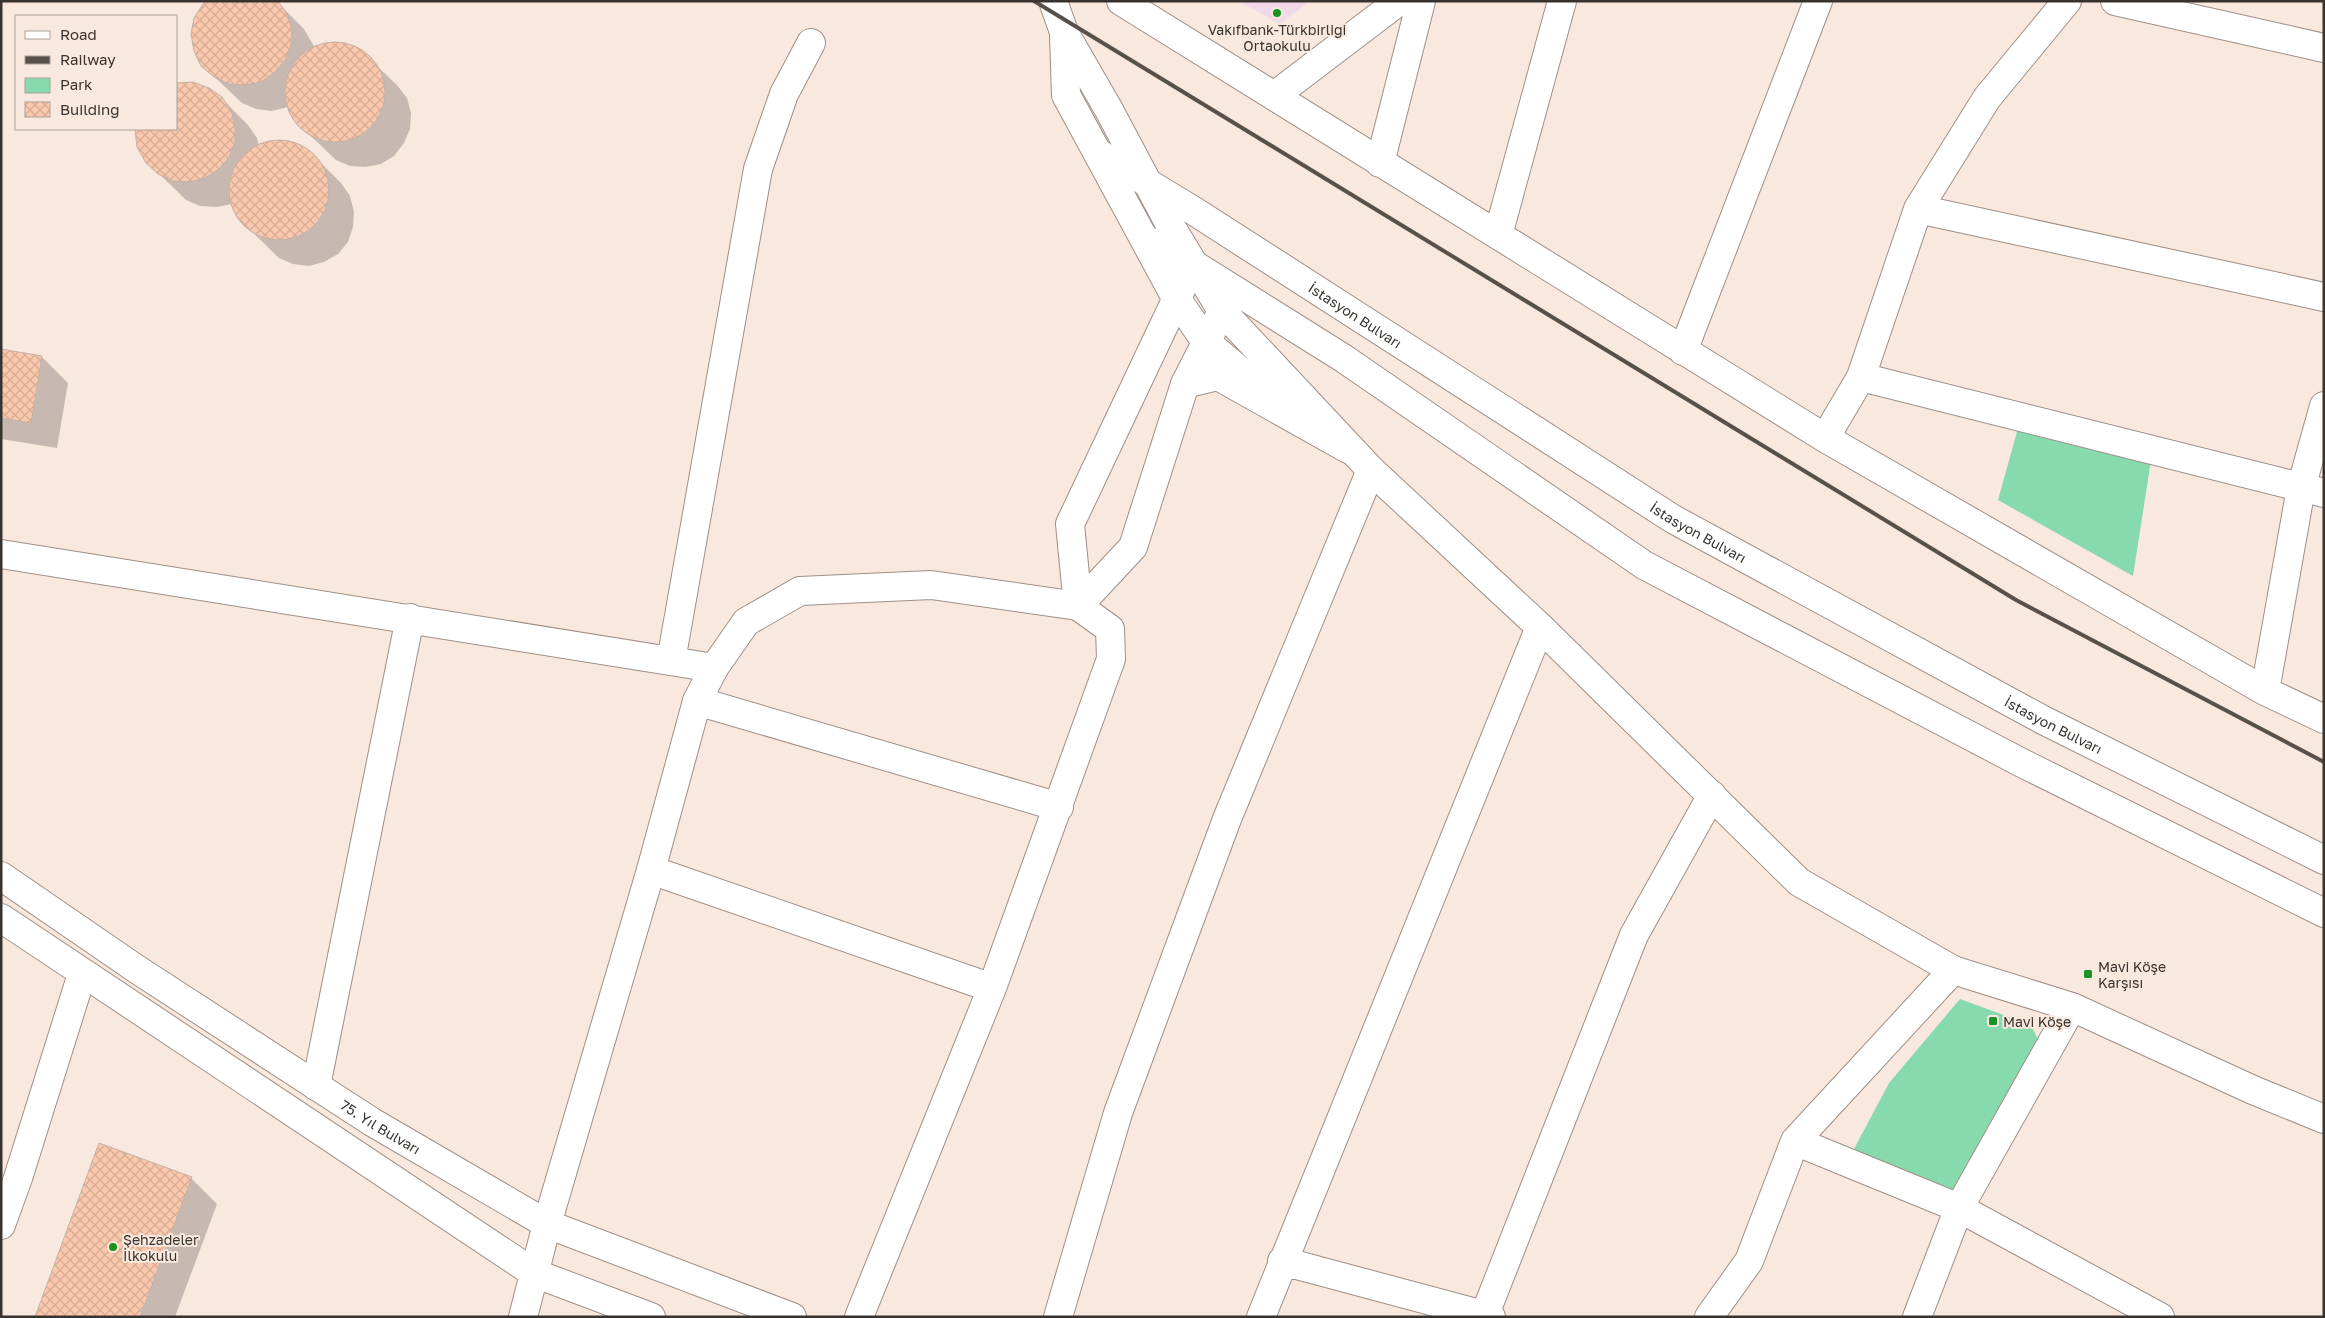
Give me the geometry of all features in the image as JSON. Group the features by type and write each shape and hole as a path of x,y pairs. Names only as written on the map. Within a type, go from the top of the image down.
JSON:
{"street":[{"path":"1053,1 1064,32 1193,264 1222,311 1364,462 1540,627 1799,882 1953,970 2072,1007 2253,1090 2324,1119"},
{"path":"1121,1 1825,438 2264,691 2324,720"},
{"path":"1274,96 1399,1"},
{"path":"1380,163 1421,1"},
{"path":"1498,235 1562,1"},
{"path":"1683,351 1818,1"},
{"path":"1825,438 1862,377 1918,209 1987,98 2067,1"},
{"path":"2115,1 2324,48"},
{"path":"1064,32 1066,95 1100,154 1176,298 1206,342 1238,369 1364,462"},
{"path":"671,661 758,168 784,94 811,43"},
{"name":"İstasyon Bulvarı","path":"1100,154 1147,182 1673,519 2043,720 2324,860"},
{"path":"1918,209 2324,298"},
{"path":"1145,239 1193,264 1342,358 1644,565 2022,764 2324,913"},
{"path":"1078,606 1070,524 1193,264"},
{"path":"1078,606 1133,547 1185,384 1222,311"},
{"path":"1185,384 1218,376 1364,462"},
{"path":"1862,377 2312,490"},
{"path":"2264,691 2312,490 2324,406"},
{"path":"1058,1317 1125,1095 1227,819 1364,462"},
{"path":"1,554 714,668"},
{"path":"524,1317 547,1224 697,701 714,668 746,622 800,591 930,584 1078,606 1110,629 1111,659 992,988 859,1317"},
{"path":"316,1086 410,618"},
{"path":"1261,1317 1282,1261 1540,627"},
{"path":"697,701 1059,807"},
{"path":"1282,1261 1488,1316 1634,935 1712,795"},
{"path":"650,870 992,988"},
{"name":"75. Yıl Bulvarı","path":"1,876 146,975 372,1122 547,1224 792,1317"},
{"path":"1,918 82,974 534,1273 651,1317"},
{"path":"1709,1317 1749,1261 1795,1141 1953,970"},
{"path":"1,1225 10,1176 82,974"},
{"path":"1917,1317 1959,1208 2072,1007"},
{"path":"1795,1141 1959,1208 2160,1317"}],"shaded area":[{"name":"Vakıfbank-Türkbirliği Ortaokulu","path":"1238,1 1310,1 1280,24"}],"green space":[{"path":"2020,421 2152,454 2133,576 1998,500"},
{"path":"1960,999 2031,1025 2043,1050 1957,1203 1854,1149 1889,1083"}],"building":[{"path":"205,1 278,1 287,14 292,30 291,45 285,60 274,73 261,82 245,85 229,84 214,77 201,66 194,51 191,34 194,18"},
{"path":"335,42 345,43 363,50 377,64 384,82 384,102 377,120 363,134 345,141 335,142 325,141 307,134 293,120 286,102 285,92 286,82 293,64 307,50 325,43"},
{"path":"193,82 209,88 222,97 231,110 235,126 235,142 229,157 219,169 205,178 189,182 173,181 158,174 146,163 137,147 135,130 178,130 178,83"},
{"path":"279,140 298,144 314,155 325,171 329,190 325,209 314,225 298,236 279,240 260,236 244,225 233,209 229,190 233,171 244,155 260,144"},
{"path":"1,349 42,356 31,423 1,418"},
{"name":"Şehzadeler İlkokulu","path":"99,1143 192,1177 140,1317 35,1317"}],"railway":[{"path":"1034,1 2016,600 2324,762"}],"place":[{"name":"Vakıfbank-Türkbirliği Ortaokulu","path":"1277,13"},
{"name":"Mavi Köşe Karşısı","path":"2088,974"},
{"name":"Mavi Köşe","path":"1993,1021"},
{"name":"Şehzadeler İlkokulu","path":"113,1247"}]}
